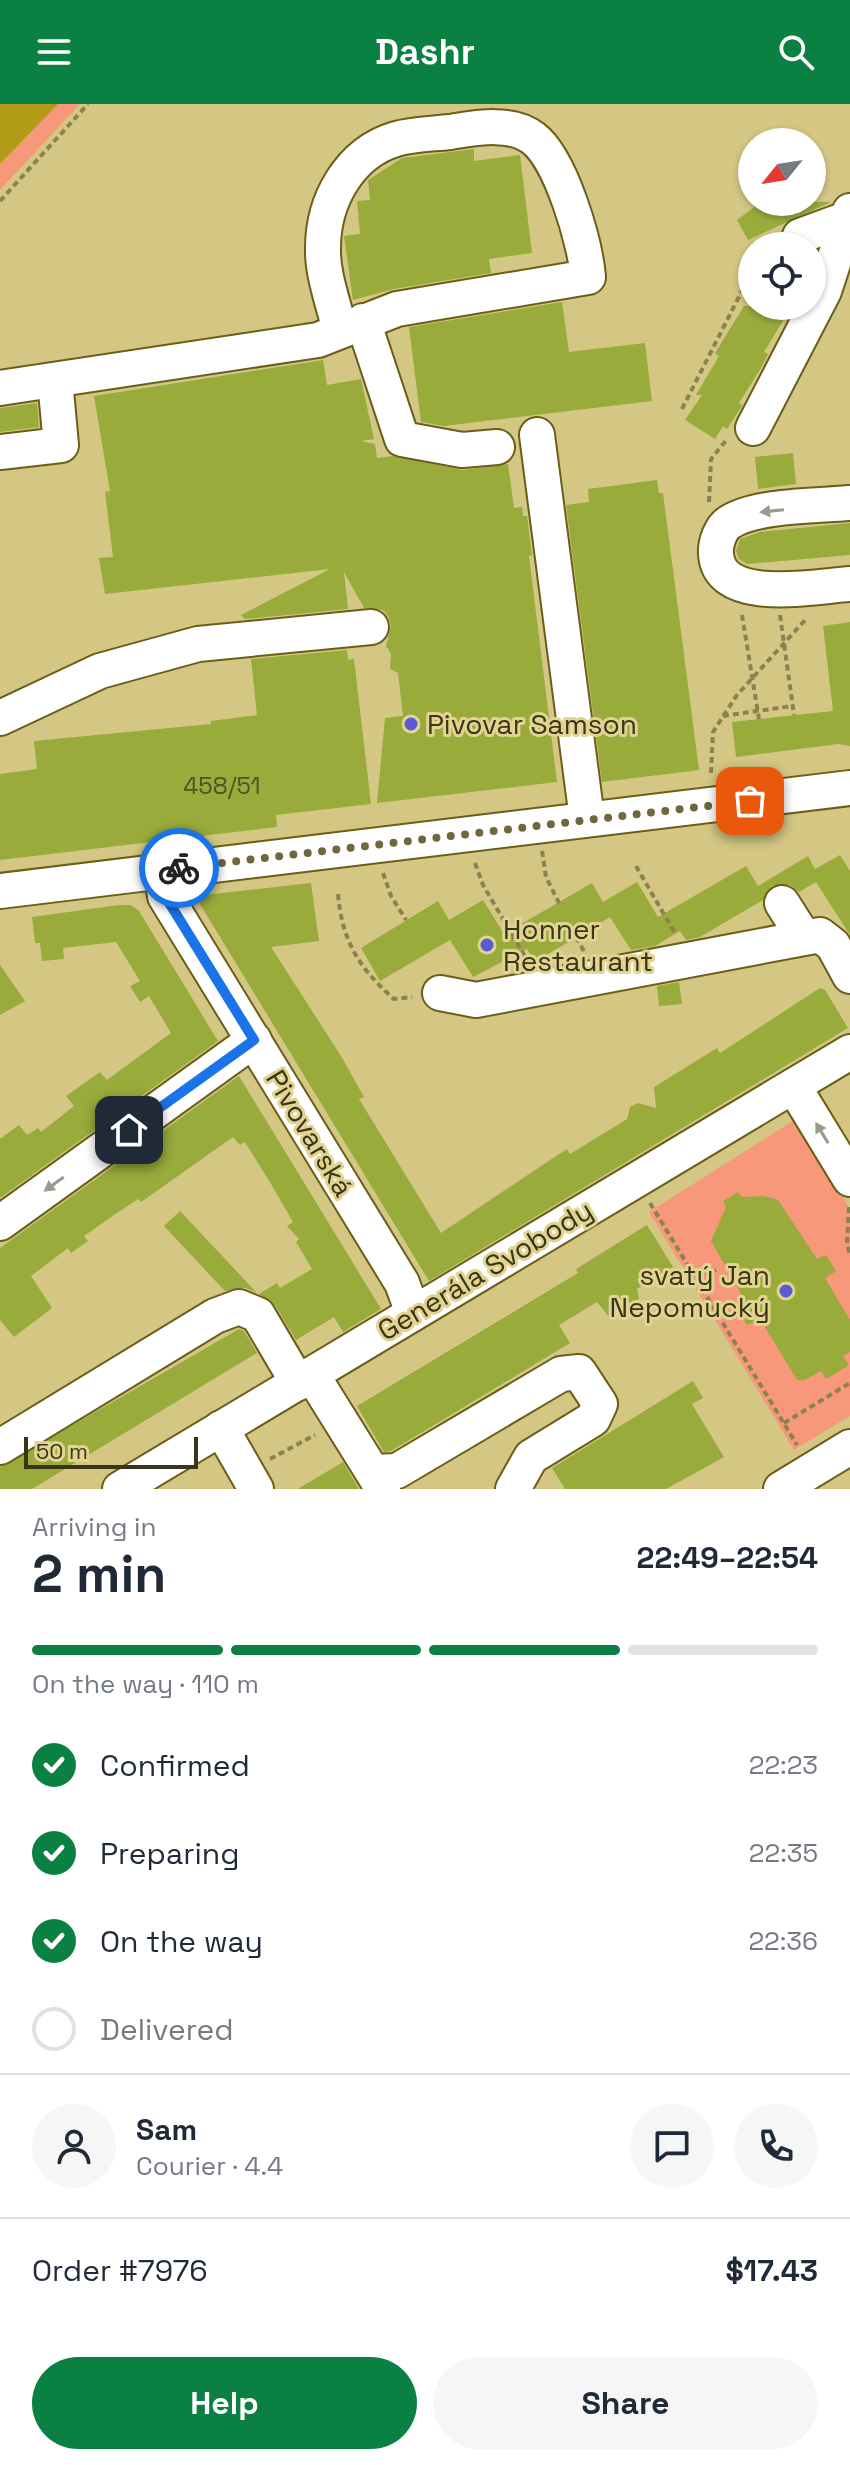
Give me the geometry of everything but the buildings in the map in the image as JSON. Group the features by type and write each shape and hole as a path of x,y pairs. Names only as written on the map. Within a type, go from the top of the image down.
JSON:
{"street":[{"path":"0,388 318,340 351,326 397,309 588,277 585,249 569,201 536,140 516,130 481,128 399,138 378,146 339,181 322,249 351,326 402,439 462,450 497,447"},
{"path":"811,232 850,217"},
{"path":"753,428 824,291 850,217"},
{"path":"0,452 61,445 55,380"},
{"path":"537,435 587,819"},
{"path":"844,584 776,589 737,585 723,574 716,556 717,539 727,523 748,514 850,503"},
{"path":"0,718 100,671 198,644 371,627"},
{"path":"0,891 850,788"},
{"name":"Pivovarská","path":"161,870 165,896 402,1283 413,1313"},
{"path":"782,903 803,936"},
{"path":"440,993 476,1000 820,935 833,945 850,976"},
{"path":"0,1223 254,1040"},
{"name":"Generála Svobody","path":"120,1489 850,1052"},
{"path":"794,1087 850,1179"},
{"path":"0,1447 215,1316 239,1307 258,1315 378,1481 561,1374 579,1372 600,1404 593,1419 531,1457 513,1489"},
{"path":"221,1428 251,1480"},
{"path":"781,1489 850,1447"}],"path":[{"path":"0,201 88,104"},
{"path":"682,409 738,299"},
{"path":"717,539 708,509 711,459 723,439 753,428"},
{"path":"711,773 713,732 723,716 784,642 844,584"},
{"path":"737,585 759,719"},
{"path":"776,589 794,715"},
{"path":"723,716 792,706"},
{"path":"538,825 546,877 559,903"},
{"path":"472,832 475,867 483,885 543,987"},
{"path":"378,843 384,879 406,920"},
{"path":"636,866 691,961"},
{"path":"338,894 341,928 371,979 394,999 440,993"},
{"path":"650,1203 801,1451"},
{"path":"849,1205 847,1243 850,1256"},
{"path":"697,1280 716,1270"},
{"path":"784,1423 849,1385 850,1377"},
{"path":"251,1480 325,1430"}],"shaded area":[{"path":"0,104 58,104 0,164"},
{"path":"58,104 80,104 0,190 0,164"},
{"path":"796,1119 850,1209 850,1416 794,1450 649,1212"}],"way so far":[{"path":"179,868 750,801"}],"place":[{"name":"Pivovar Samson","path":"411,724"},
{"name":"Honner Restaurant","path":"487,945"},
{"name":"svatý Jan Nepomucký","path":"786,1291"}],"route":[{"path":"129,1130 254,1040 165,896 161,870 179,868"}]}
